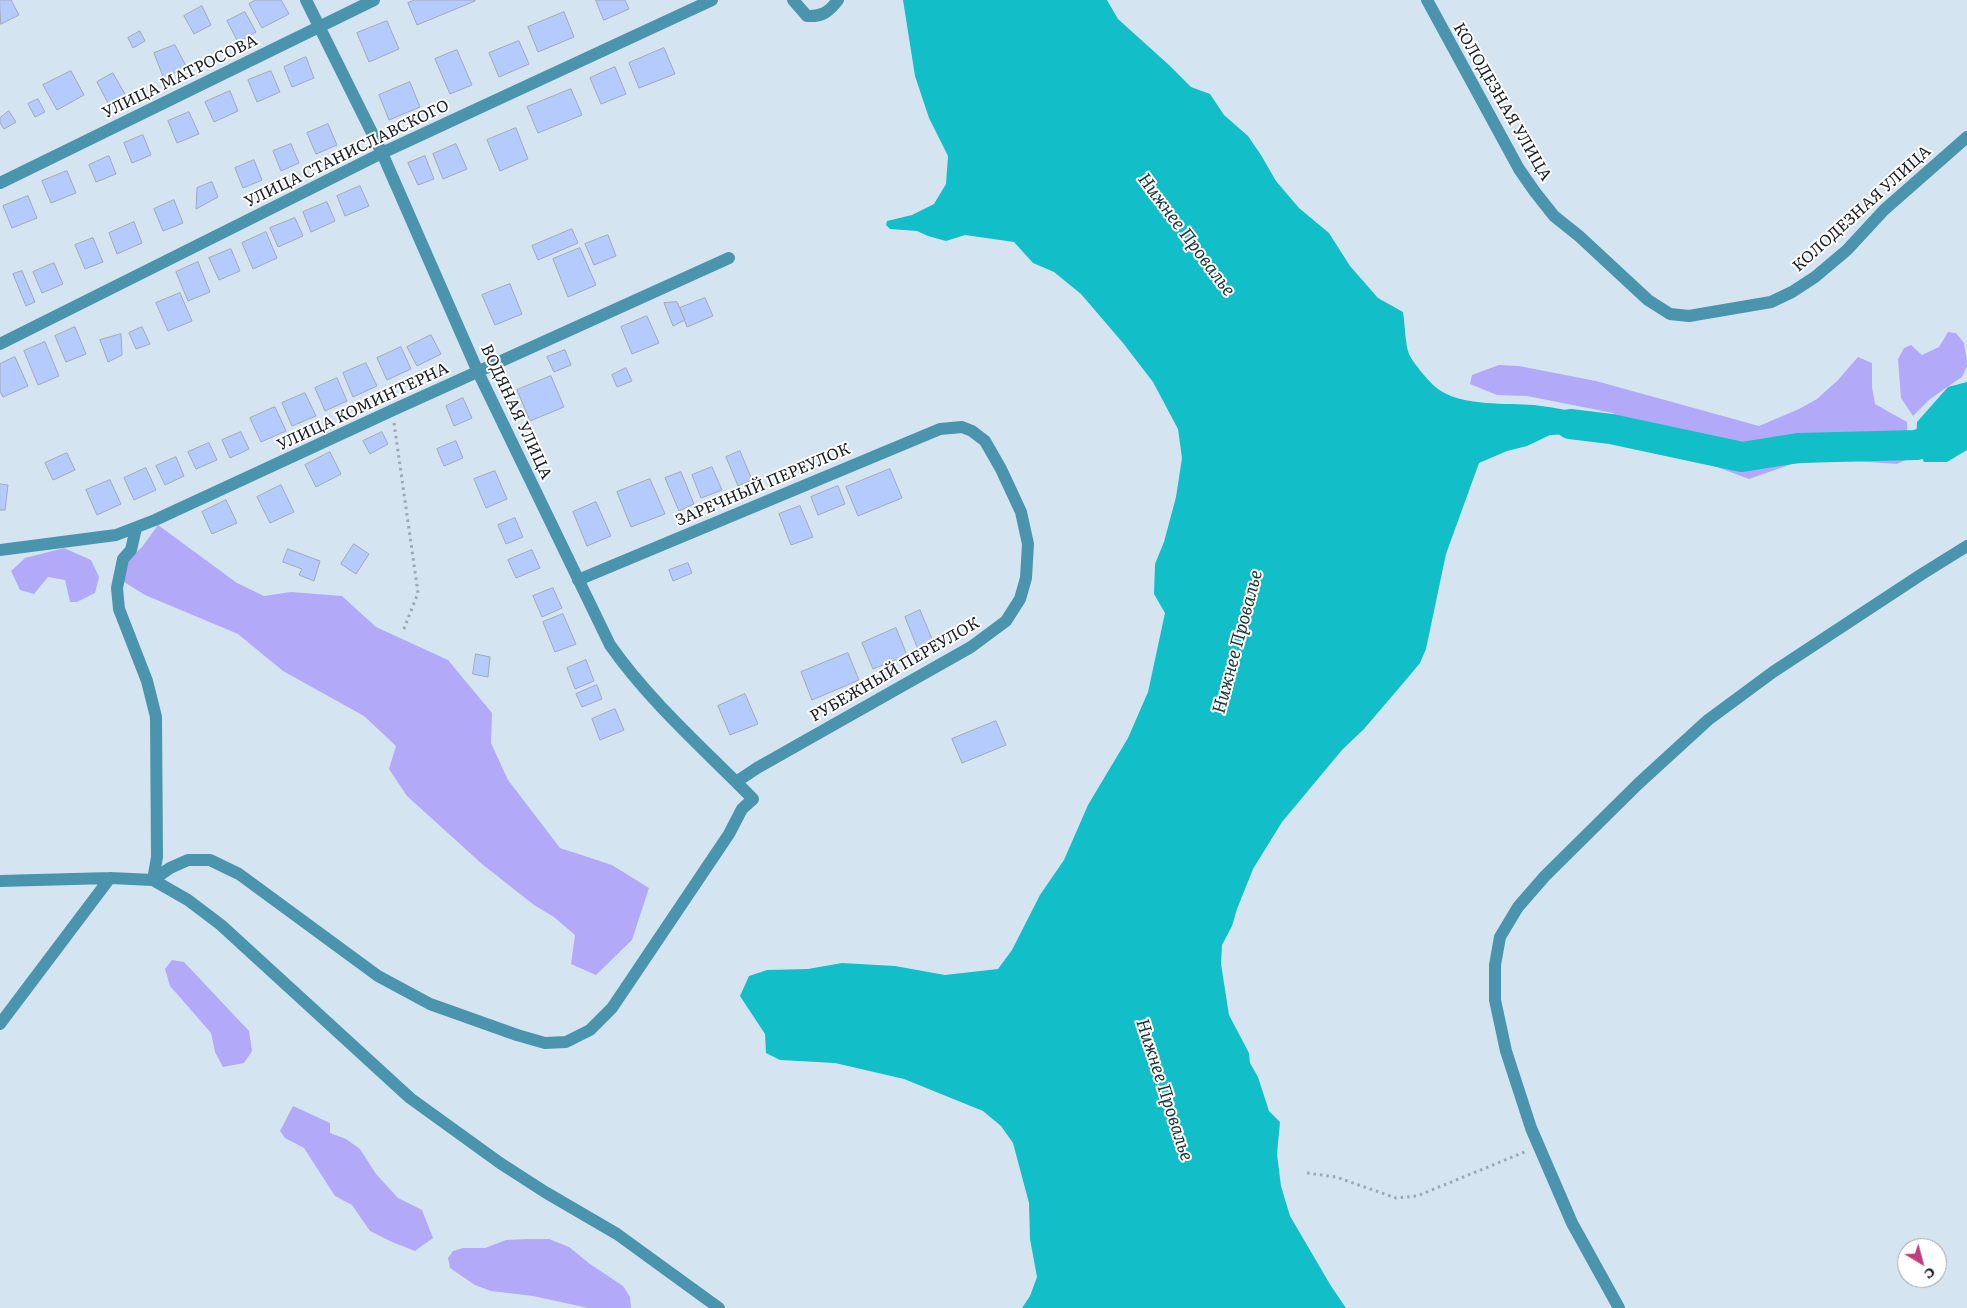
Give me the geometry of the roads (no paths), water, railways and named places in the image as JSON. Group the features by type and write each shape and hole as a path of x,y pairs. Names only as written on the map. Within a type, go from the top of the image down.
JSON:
{"street":[{"name":"ВОДЯНАЯ УЛИЦА","path":"153,880 170,868 188,860 210,860 239,874 378,976 430,1004 545,1043 566,1042 590,1030 612,1008 729,834 742,809 753,798 628,670 610,645 478,372 382,153 306,0"},
{"name":"УЛИЦА МАТРОСОВА","path":"0,183 374,0"},
{"name":"УЛИЦА СТАНИСЛАВСКОГО","path":"0,344 382,153 712,0"},
{"path":"793,0 807,16 818,17 829,12 838,0"},
{"name":"КОЛОДЕЗНАЯ УЛИЦА","path":"1427,0 1519,169 1535,192 1554,216 1648,300 1670,314 1689,316 1714,313 1771,302 1792,292 1815,277 1834,261 1884,210 1967,138"},
{"name":"УЛИЦА КОМИНТЕРНА","path":"0,550 116,535 136,528 729,258"},
{"name":"ЗАРЕЧНЫЙ ПЕРЕУЛОК","path":"578,580 940,429 962,427"},
{"name":"РУБЕЖНЫЙ ПЕРЕУЛОК","path":"736,782 757,768 971,647 1006,621 1020,600 1026,578 1028,544 1021,512 1001,469 985,441 972,431 962,427"},
{"path":"136,528 131,550 123,559 117,588 120,610 147,681 156,717 157,857 153,880"},
{"path":"1619,1308 1572,1223 1531,1128 1506,1051 1495,1000 1495,965 1500,937 1518,906 1545,876 1631,790 1708,720 1773,672 1967,546"},
{"path":"0,1024 110,878"},
{"path":"0,880 110,878 153,880 188,900 221,924 410,1098 440,1121 546,1192 617,1234 719,1308"}],"water":[{"name":"Нижнее Провалье","path":"903,0 1107,0 1118,19 1191,87 1210,94 1224,115 1248,136 1276,181 1299,208 1329,233 1350,266 1378,298 1403,312 1409,354 1423,374 1437,388 1450,396 1461,399 1499,404 1534,405 1605,418 1611,429 1602,437 1574,434 1550,435 1527,446 1507,451 1479,463 1446,554 1426,649 1420,663 1364,729 1342,750 1282,822 1253,869 1232,926 1222,945 1221,964 1229,1015 1249,1053 1250,1063 1258,1077 1269,1111 1280,1122 1277,1154 1281,1186 1290,1216 1346,1308 1022,1308 1030,1296 1037,1277 1030,1239 1029,1203 1013,1143 1001,1126 983,1111 904,1079 835,1063 780,1060 766,1053 765,1034 740,996 749,976 767,970 808,969 842,963 895,966 945,975 998,969 1012,950 1040,895 1064,860 1088,805 1128,738 1148,692 1165,613 1154,594 1155,564 1164,542 1176,497 1182,458 1178,429 1153,382 1081,294 1054,272 1033,263 1014,242 965,235 946,241 917,231 890,229 886,225 887,221 912,215 934,204 946,184 948,156 929,118 915,76"},
{"path":"1967,382 1967,450 1947,462 1924,462 1916,445 1917,422 1948,387"}],"waterway":[{"path":"1570,424 1611,429 1742,457 1798,448 1916,445 1950,435 1967,426"}]}
